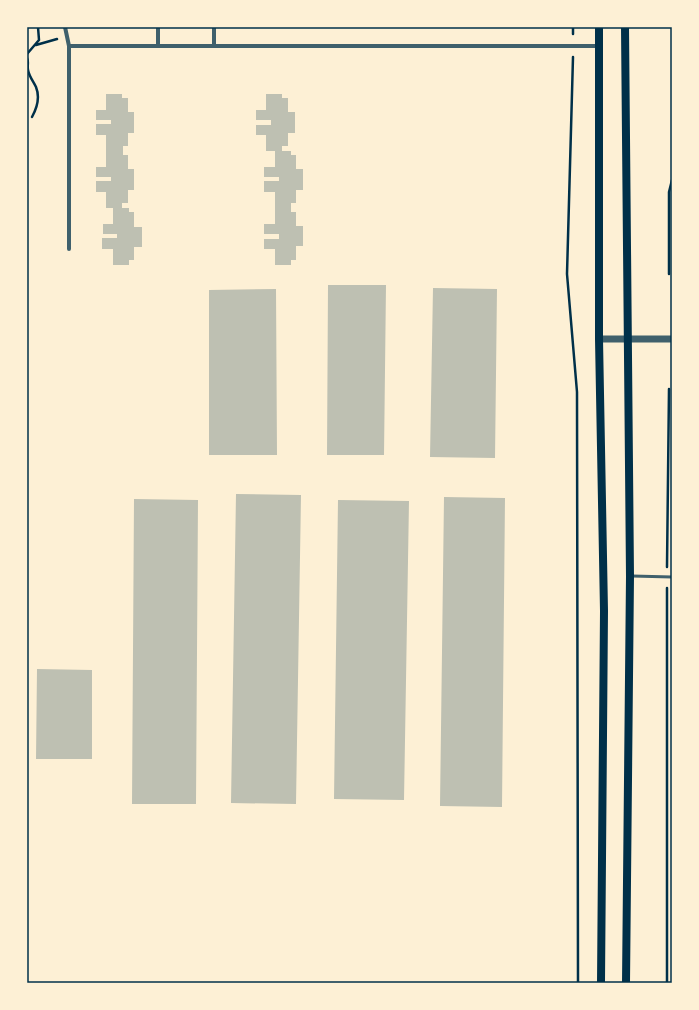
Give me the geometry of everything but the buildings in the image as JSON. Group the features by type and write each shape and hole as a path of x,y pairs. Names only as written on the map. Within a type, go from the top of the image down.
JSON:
{"main road":[{"path":"600,27 598,339 604,611 601,983"},
{"path":"625,27 630,576 626,983"}],"street":[{"path":"65,27 69,46 69,249"},
{"path":"158,27 158,46"},
{"path":"214,27 214,46"},
{"path":"69,46 600,46"},
{"path":"598,339 672,339"}],"lane":[{"path":"630,576 672,577"}],"path":[{"path":"27,54 39,40 38,27"},
{"path":"573,27 567,274 577,392 578,983"},
{"path":"36,45 67,34"},
{"path":"27,58 28,72 36,88 38,99 32,117"},
{"path":"669,274 669,192 672,180"},
{"path":"667,983 667,577 669,389"}]}
